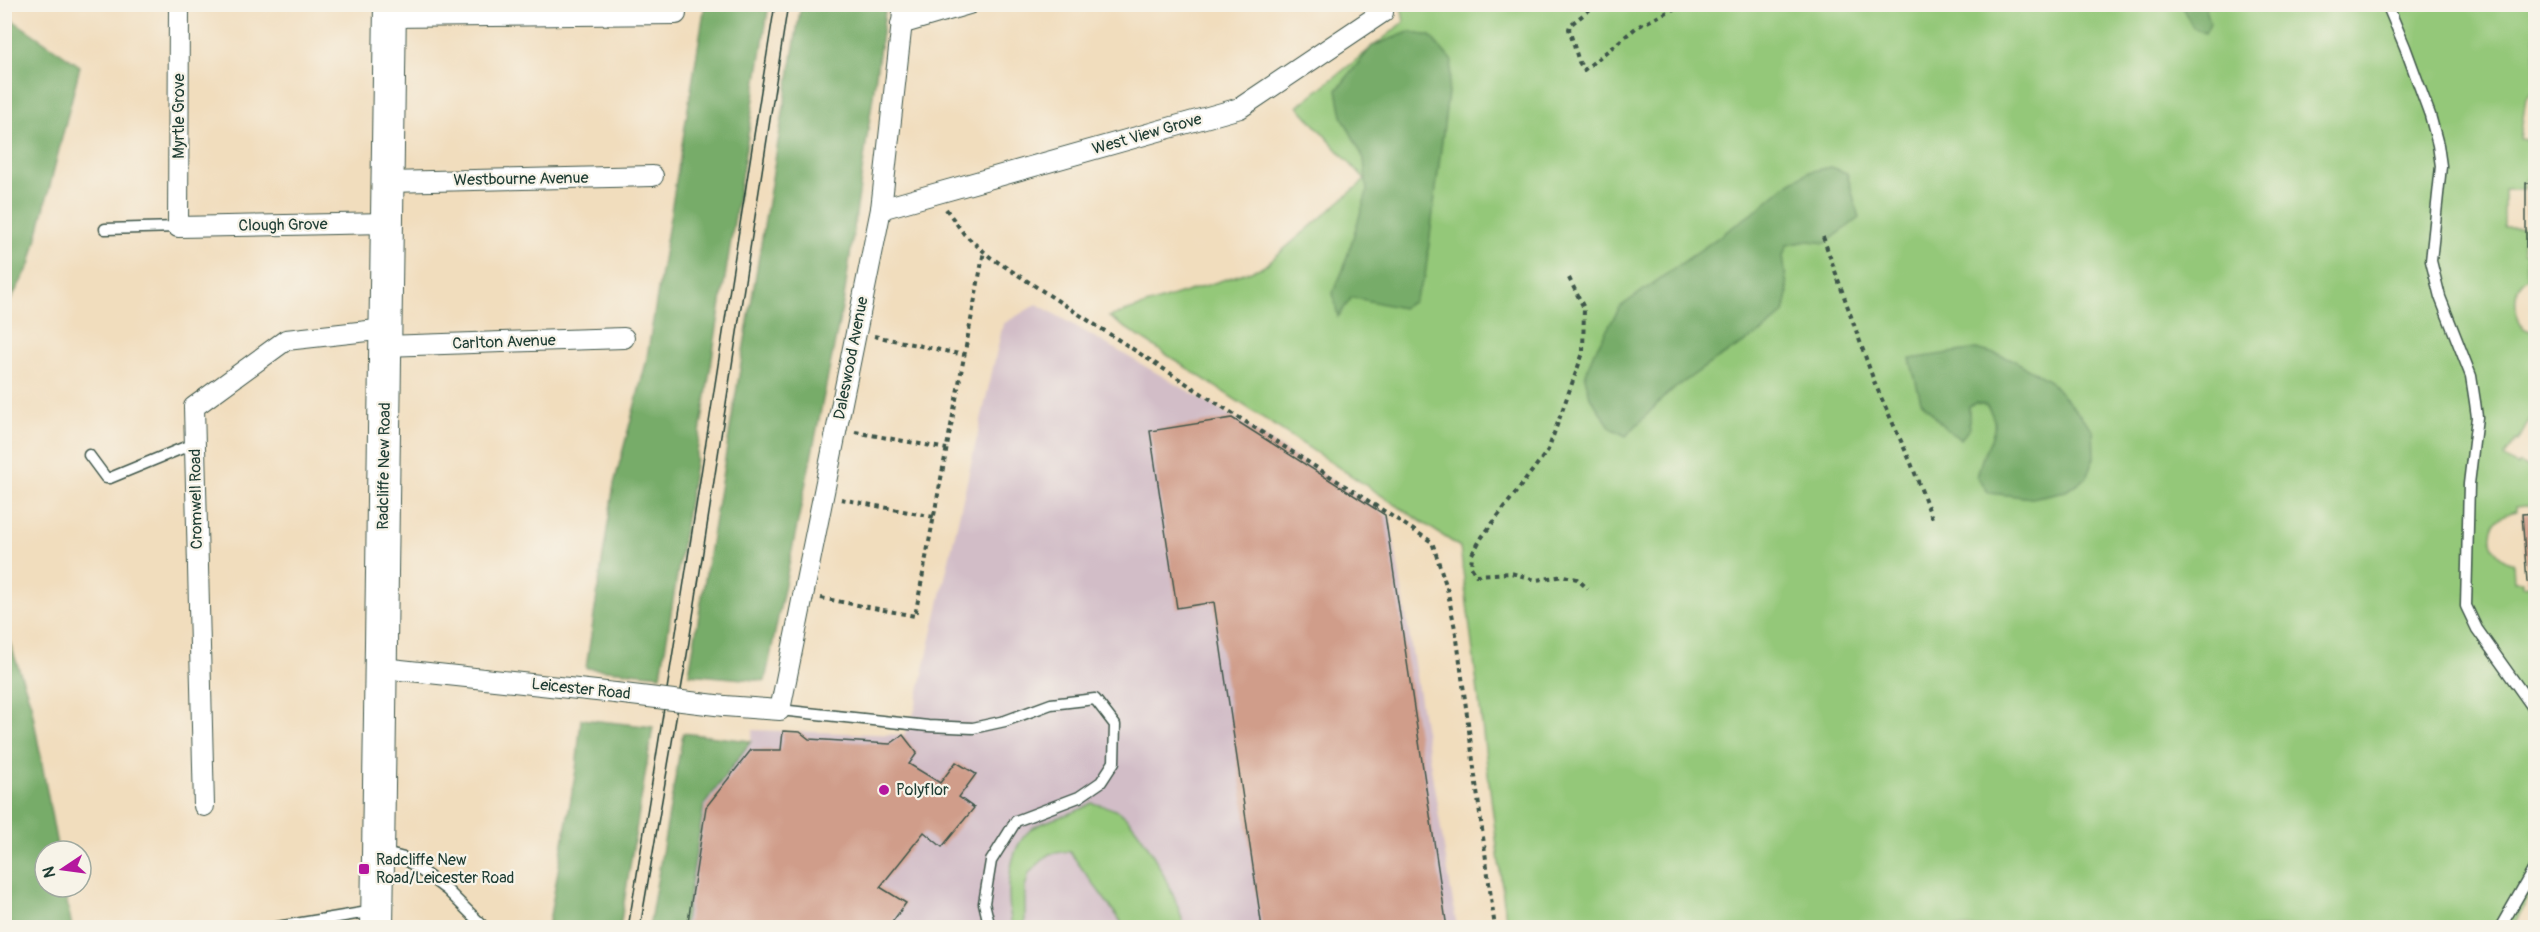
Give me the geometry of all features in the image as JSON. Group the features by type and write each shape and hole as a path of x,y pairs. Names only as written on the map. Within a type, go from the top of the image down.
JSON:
{"main road":[{"name":"Radcliffe New Road","path":"377,919 389,11"}],"street":[{"name":"Myrtle Grove","path":"178,4 178,226"},
{"name":"Daleswood Avenue","path":"780,710 881,209 904,4"},
{"path":"901,24 969,4"},
{"name":"West View Grove","path":"881,209 1240,108 1383,12 1382,4"},
{"path":"389,11 676,14"},
{"name":"Westbourne Avenue","path":"388,182 653,176"},
{"name":"Clough Grove","path":"178,226 387,223"},
{"name":"Carlton Avenue","path":"386,337 624,338"},
{"name":"Cromwell Road","path":"204,806 194,407 286,340 386,337"},
{"name":"Leicester Road","path":"382,668 724,706 780,710"}],"lane":[{"path":"2387,4 2409,56 2438,145 2441,166 2431,261 2440,297 2470,376 2477,417 2469,484 2466,606 2477,629 2535,712"},
{"path":"105,229 178,226"},
{"path":"89,455 101,474 110,478 195,443"},
{"path":"780,710 928,726 973,728 1005,721 1051,704 1095,699 1115,725 1114,762 1101,782 1079,797 1016,821 991,861 984,903 990,927"},
{"path":"378,851 404,858 447,890 485,927"},
{"path":"2499,927 2535,865"},
{"path":"271,927 377,919"}],"path":[{"path":"1597,4 1570,25 1569,30 1584,69 1631,31 1683,4"},
{"path":"935,194 964,234 984,251 1432,542 1447,588 1457,639 1495,927"},
{"path":"1823,237 1875,384 1911,463 1932,518"},
{"path":"803,595 915,616 984,251"},
{"path":"1569,278 1584,308 1582,352 1548,450 1482,537 1472,554 1471,567 1476,575 1510,573 1536,580 1564,576 1577,579 1588,589"},
{"path":"856,332 964,355"},
{"path":"837,428 947,449"},
{"path":"823,495 934,518"}],"shaded area":[{"path":"1037,304 1233,417 1390,517 1457,927 684,928 704,805 751,741 753,730 904,735 914,713 1003,324"}],"green space":[{"path":"705,5 769,5 661,675 586,668 614,484 646,363"},
{"path":"801,5 886,5 844,298 765,681 689,674"},
{"path":"1401,5 2535,5 2535,89 2526,98 2520,139 2526,140 2535,151 2535,180 2524,180 2524,189 2504,189 2504,227 2523,227 2523,253 2526,253 2528,278 2519,287 2516,309 2523,328 2535,333 2535,410 2518,441 2516,440 2504,457 2517,466 2519,463 2535,472 2535,505 2516,507 2516,511 2498,520 2491,536 2496,552 2513,563 2514,581 2523,581 2523,586 2535,584 2535,619 2532,622 2536,627 2535,886 2512,928 1507,927 1460,547 1109,317 1263,267 1365,180 1298,106 1404,22"},
{"path":"2181,5 2205,5 2210,23 2205,33 2193,28"},
{"path":"5,15 80,66 30,265 5,310"},
{"path":"1409,32 1430,36 1452,61 1425,276 1413,302 1402,308 1352,297 1338,317 1333,293 1343,270 1367,192 1364,159 1342,116 1337,90 1372,46"},
{"path":"1831,167 1847,173 1859,218 1826,243 1808,241 1787,245 1783,256 1788,294 1784,313 1764,331 1712,362 1667,394 1626,436 1611,428 1590,397 1585,377 1593,354 1620,307 1758,209 1786,185 1808,172"},
{"path":"1976,349 2010,358 2050,381 2093,430 2094,458 2086,478 2066,491 2032,498 1989,493 1977,477 1994,430 1991,412 1986,405 1976,403 1969,406 1969,429 1961,439 1945,428 1921,401 1910,359"},
{"path":"5,629 31,704 56,839 33,839 33,899 66,899 72,927 5,927"},
{"path":"581,719 653,727 620,927 548,927 576,770"},
{"path":"683,733 751,741 704,805 684,927 649,927"},
{"path":"1092,803 1119,812 1138,832 1149,847 1167,882 1184,927 1123,927 1069,851 1049,854 1029,873 1025,888 1025,927 1012,927 1009,902 1010,874 1017,848 1024,837 1040,824"}],"building":[{"path":"2526,183 2536,183 2536,247 2526,247"},
{"path":"2532,258 2536,258 2536,280 2533,280"},
{"path":"1232,418 1385,515 1447,928 1262,928 1214,602 1177,608 1150,431"},
{"path":"2536,513 2536,581 2527,582 2522,514"},
{"path":"783,731 800,732 809,739 890,744 903,735 917,753 909,764 940,783 956,762 976,774 959,797 974,808 942,847 924,832 880,887 906,903 888,928 687,928 706,807 751,750 781,750"}],"tram line":[{"path":"628,928 775,4"},
{"path":"640,928 687,655 788,4"}],"place":[{"name":"Polyflor","path":"884,790"},
{"name":"Radcliffe New Road/Leicester Road","path":"364,869"}]}
